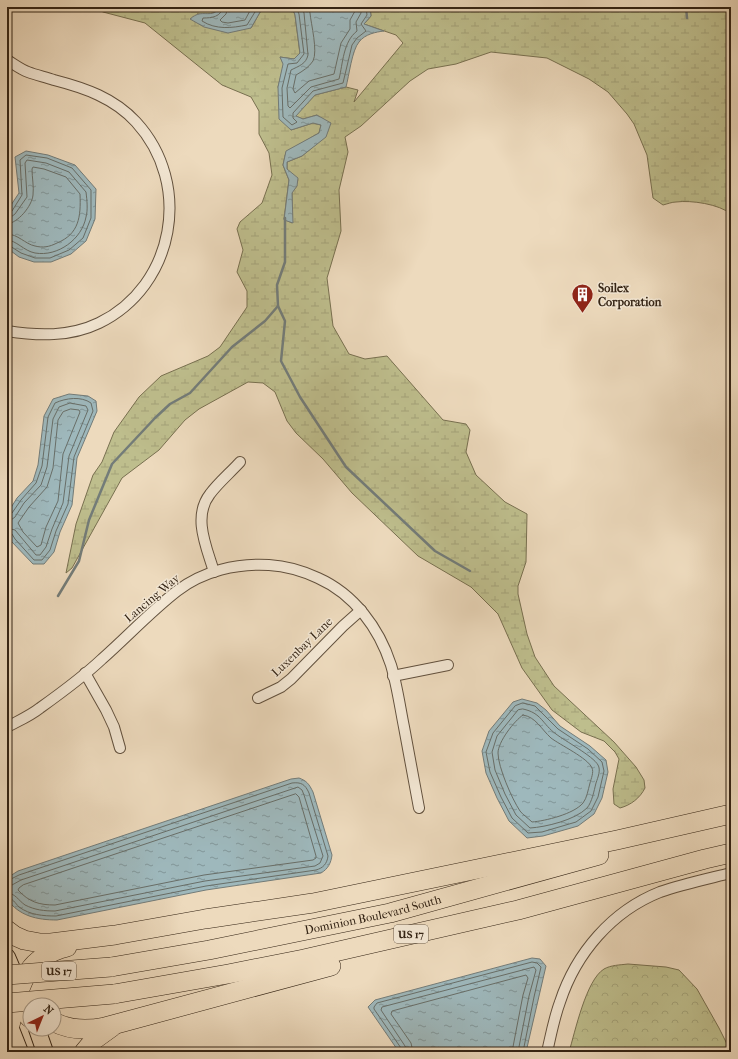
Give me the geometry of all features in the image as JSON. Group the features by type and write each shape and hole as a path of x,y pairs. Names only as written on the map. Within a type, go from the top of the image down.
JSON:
{"highway":[{"path":"7,930 24,940 51,944 115,935 206,919 313,903 696,825 731,814"},
{"name":"Dominion Boulevard South","path":"15,1002 111,967 209,950 390,913 696,825 731,820"},
{"name":"US 17","path":"15,1002 114,994 297,960 518,910 705,859 731,854"},
{"path":"62,1024 86,1029 105,1027 304,972 401,948 518,910"},
{"path":"15,1002 33,966 44,956 58,950 115,935"},
{"path":"84,1052 100,1035 124,1021"}],"main road":[{"path":"40,1037 45,1052"}],"street":[{"path":"7,60 29,72 86,89 107,98 126,112 146,133 154,146 167,181 170,206 167,236 157,265 143,288 118,312 98,323 64,334 27,334 7,332"},
{"path":"214,572 202,534 201,522 203,507 209,495 240,462"},
{"name":"Lancing Way","path":"7,727 39,709 85,674 177,591 188,584 214,572 231,567 255,564 286,567 312,575 341,592 361,610 374,628 391,666 419,808"},
{"name":"Luxenbay Lane","path":"258,698 281,687 291,679 343,626 361,610"},
{"path":"393,676 448,665"},
{"path":"85,674 106,710 114,727 120,748"},
{"path":"547,1052 559,1003 568,981 585,951 607,927 627,910 660,892 731,873"}],"green space":[{"path":"94,7 219,7 213,13 197,14 251,28 263,7 292,7 295,15 300,54 294,59 280,57 284,64 278,87 291,130 313,123 321,125 317,115 303,119 295,116 315,95 346,87 358,90 354,102 403,43 396,35 364,24 371,16 370,7 731,7 731,214 712,205 697,202 673,202 663,205 653,198 647,155 634,124 608,92 589,79 547,58 491,52 456,64 428,69 410,81 361,126 345,137 348,152 339,190 341,231 327,278 333,326 349,354 365,359 387,356 443,420 466,424 470,430 466,452 476,475 505,502 527,514 526,562 518,586 518,594 527,634 535,657 554,686 614,742 636,767 644,780 645,788 641,795 631,803 620,808 614,804 613,789 619,759 615,752 604,741 581,732 552,710 522,668 498,614 471,587 418,556 352,493 323,459 296,433 287,421 275,392 263,383 248,382 199,409 185,420 159,450 122,478 72,568 66,573 76,524 93,475 102,462 114,432 139,397 161,376 208,356 220,347 247,307 247,291 237,272 243,250 237,229 240,222 262,203 272,175 269,153 259,134 259,111 251,97 222,85 145,23 103,12","holes":["321,126 325,137 302,156 287,162 287,169 297,186 292,192 292,223 284,219 289,180 283,165 286,152 319,133"]},
{"path":"628,964 666,967 679,970 697,989 731,1052 569,1052 582,1007 592,984 598,975 604,969 616,965"}],"water":[{"path":"219,7 263,7 251,28 228,33 204,27 190,19 199,14 215,12"},
{"path":"292,7 370,7 371,16 364,24 384,31 367,35 361,39 353,57 346,87 315,95 296,116 303,119 317,115 331,123 326,137 302,156 287,162 287,169 298,178 297,186 292,193 293,223 284,220 289,180 283,165 286,151 319,133 321,125 313,123 291,130 279,119 278,87 283,64 280,57 294,59 300,53 295,15"},
{"path":"26,151 48,155 75,165 96,189 95,219 86,241 71,254 51,262 34,262 19,257 7,248 7,211 19,193 15,157"},
{"path":"69,394 88,396 96,401 97,411 77,458 72,505 60,532 54,552 44,564 33,564 11,541 7,534 7,514 17,498 33,481 38,465 44,416 53,399"},
{"path":"522,699 537,703 546,710 560,726 590,746 606,760 608,772 602,798 594,814 578,826 543,836 527,838 509,821 497,798 486,773 482,751 489,731 513,702"},
{"path":"299,778 308,783 313,792 332,855 329,866 321,873 206,890 57,920 29,916 17,909 7,899 7,878 18,871 291,779"},
{"path":"532,958 540,959 546,966 526,1052 399,1052 368,1007 375,1000"}],"waterway":[{"path":"686,7 687,18"},
{"path":"58,596 79,561 89,520 112,464 155,418 170,404 190,393 232,347 265,321 278,306 277,285 285,262 285,218"},
{"path":"278,306 285,321 281,361 300,397 346,467 435,551 470,571"}],"place":[{"name":"Soilex Corporation","path":"582,314"}]}
